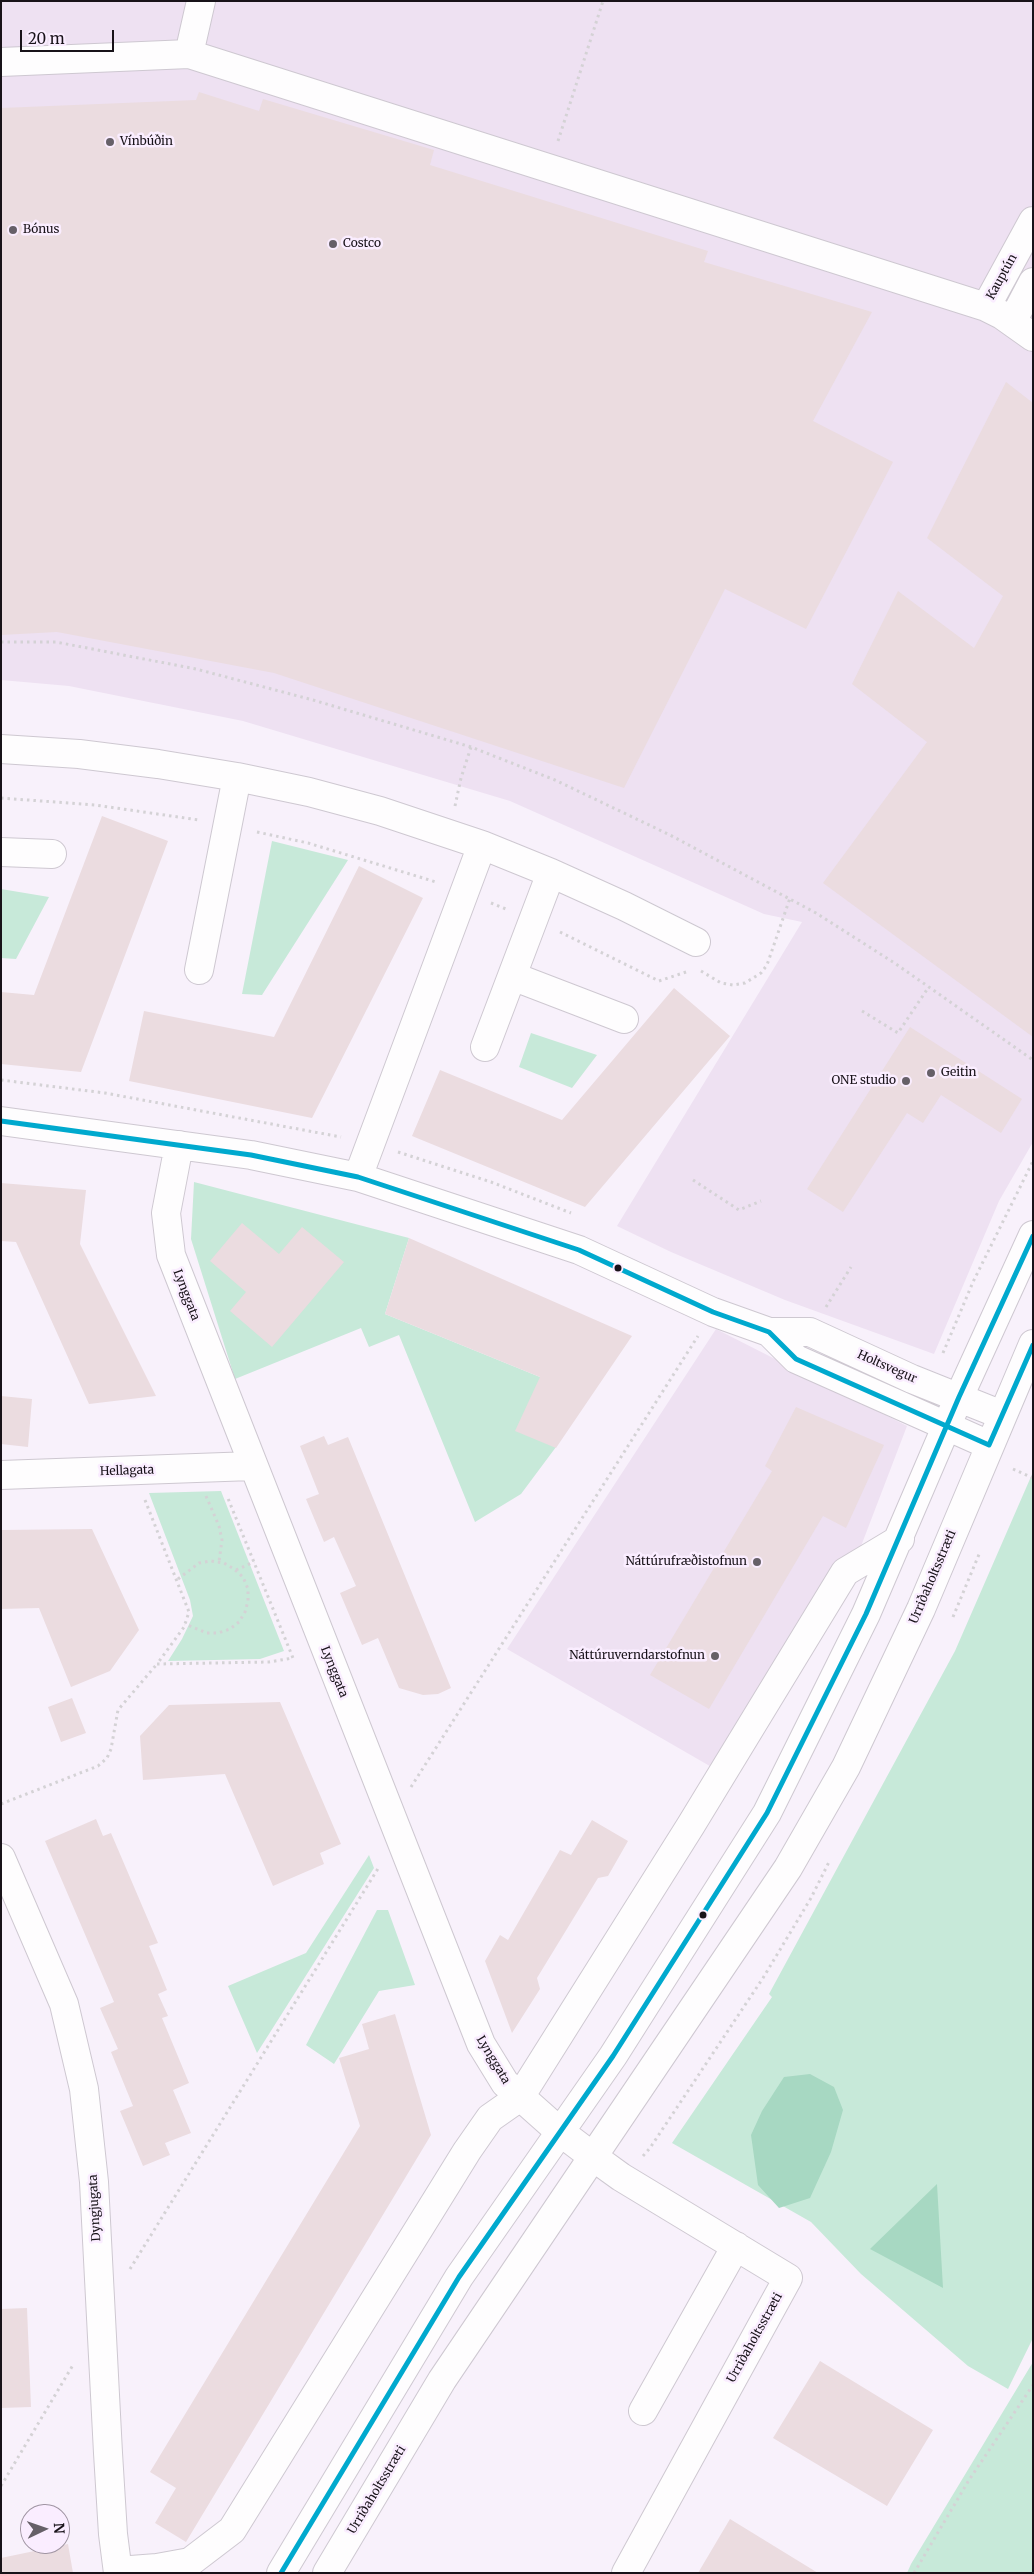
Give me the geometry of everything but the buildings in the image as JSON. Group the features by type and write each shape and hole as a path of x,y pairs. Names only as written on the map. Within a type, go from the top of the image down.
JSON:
{"street":[{"path":"189,54 201,1"},
{"path":"1,62 189,54 986,307 1022,330 1033,282"},
{"name":"Kauptún","path":"986,307 1033,221"},
{"path":"1,749 109,758 237,777 309,792 482,845 551,873 624,906 696,942"},
{"path":"199,970 237,777"},
{"path":"358,1177 482,845"},
{"path":"1,852 52,854"},
{"path":"485,1047 551,873"},
{"path":"512,976 624,1019"},
{"name":"Holtsvegur","path":"1,1121 251,1155 358,1177 579,1250 713,1312 769,1332 810,1332 1002,1415"},
{"name":"Lynggata","path":"178,1144 166,1213 171,1255 252,1466 481,2044 505,2083 559,2131 592,2156"},
{"path":"281,2573 458,2277 613,2056 766,1813 837,1675 900,1538 958,1397 1033,1234"},
{"name":"Holtsvegur","path":"769,1332 796,1359 990,1445"},
{"name":"Urriðaholtsstræti","path":"327,2573 442,2380 788,1868 846,1768 921,1609 1033,1344"},
{"name":"Hellagata","path":"1,1475 252,1466"},
{"path":"118,2572 190,2562 232,2530 467,2151 490,2118 520,2097 696,1817 845,1572 900,1538"},
{"name":"Dyngjugata","path":"1,1858 64,2004 84,2089 94,2182 108,2453 113,2534 118,2572"},
{"name":"Urriðaholtsstræti","path":"592,2156 621,2178 788,2278 626,2573"},
{"path":"643,2411 736,2246"}],"path":[{"path":"558,142 602,1"},
{"path":"1,642 56,642 196,669 313,700 470,747 556,780 670,835 790,898 896,964 1033,1060"},
{"path":"450,834 460,778 470,747"},
{"path":"1,798 95,805 227,825 308,843 387,866 464,892 533,920 659,980 697,969 722,984 733,985 754,979 767,965 790,898"},
{"path":"862,1011 898,1033 928,988"},
{"path":"940,1360 972,1282 1033,1161"},
{"path":"693,1180 739,1210 761,1201"},
{"path":"828,1303 851,1267"},
{"path":"127,2274 375,1877 410,1788 713,1312"},
{"path":"157,1664 269,1662 293,1658 216,1468"},
{"path":"1012,1469 1033,1478"},
{"path":"205,1495 220,1533 219,1562"},
{"path":"1,1804 98,1766 107,1758 111,1749 118,1710 157,1664 185,1624 189,1612 178,1579 144,1498"},
{"path":"178,1579 199,1563 219,1562 236,1570 243,1577 248,1589 248,1601 239,1622 230,1629 218,1633 207,1633 185,1624"},
{"path":"236,1570 254,1562"},
{"path":"1,2486 76,2358"},
{"path":"914,2573 970,2480 1033,2385"}],"shaded area":[{"path":"1,1 1033,1 1033,1142 999,1201 934,1354 785,1300 671,1252 617,1226 802,922 764,914 510,801 243,721 69,686 1,680"},
{"path":"716,1329 907,1426 840,1601 734,1780 507,1649"}],"green space":[{"path":"272,841 348,860 262,995 242,994"},
{"path":"1,889 49,897 16,959 1,958"},
{"path":"531,1033 597,1055 572,1088 519,1067"},
{"path":"194,1182 409,1238 385,1314 540,1377 556,1447 521,1494 475,1522 399,1335 369,1347 361,1328 235,1379 191,1239"},
{"path":"1033,1472 1033,2338 1008,2389 968,2366 861,2274 811,2222 672,2143 772,1997 769,1994 955,1651"},
{"path":"221,1491 284,1651 260,1659 168,1661 182,1639 193,1616 190,1600 149,1493"},
{"path":"369,1855 374,1868 257,2053 228,1986 306,1953"},
{"path":"377,1910 388,1910 415,1985 379,1991 334,2064 306,2045"},
{"path":"810,2074 834,2087 843,2110 831,2152 810,2198 779,2208 758,2185 751,2135 762,2111 784,2077"},
{"path":"937,2184 943,2288 870,2249"},
{"path":"1033,2362 1033,2573 907,2573 911,2564"}],"transit line":[{"path":"1,1121 251,1155 358,1177 579,1250 713,1312 769,1332 796,1359 989,1445 1033,1345"},
{"path":"281,2573 459,2277 613,2056 767,1813 866,1614 959,1397 1033,1236"}],"place":[{"name":"Vínbúðin","path":"110,142"},
{"name":"Bónus","path":"13,230"},
{"name":"Costco","path":"333,244"},
{"name":"Geitin","path":"931,1073"},
{"name":"ONE studio","path":"906,1081"},
{"name":"Náttúrufræðistofnun","path":"757,1562"},
{"name":"Náttúruverndarstofnun","path":"715,1656"}]}
